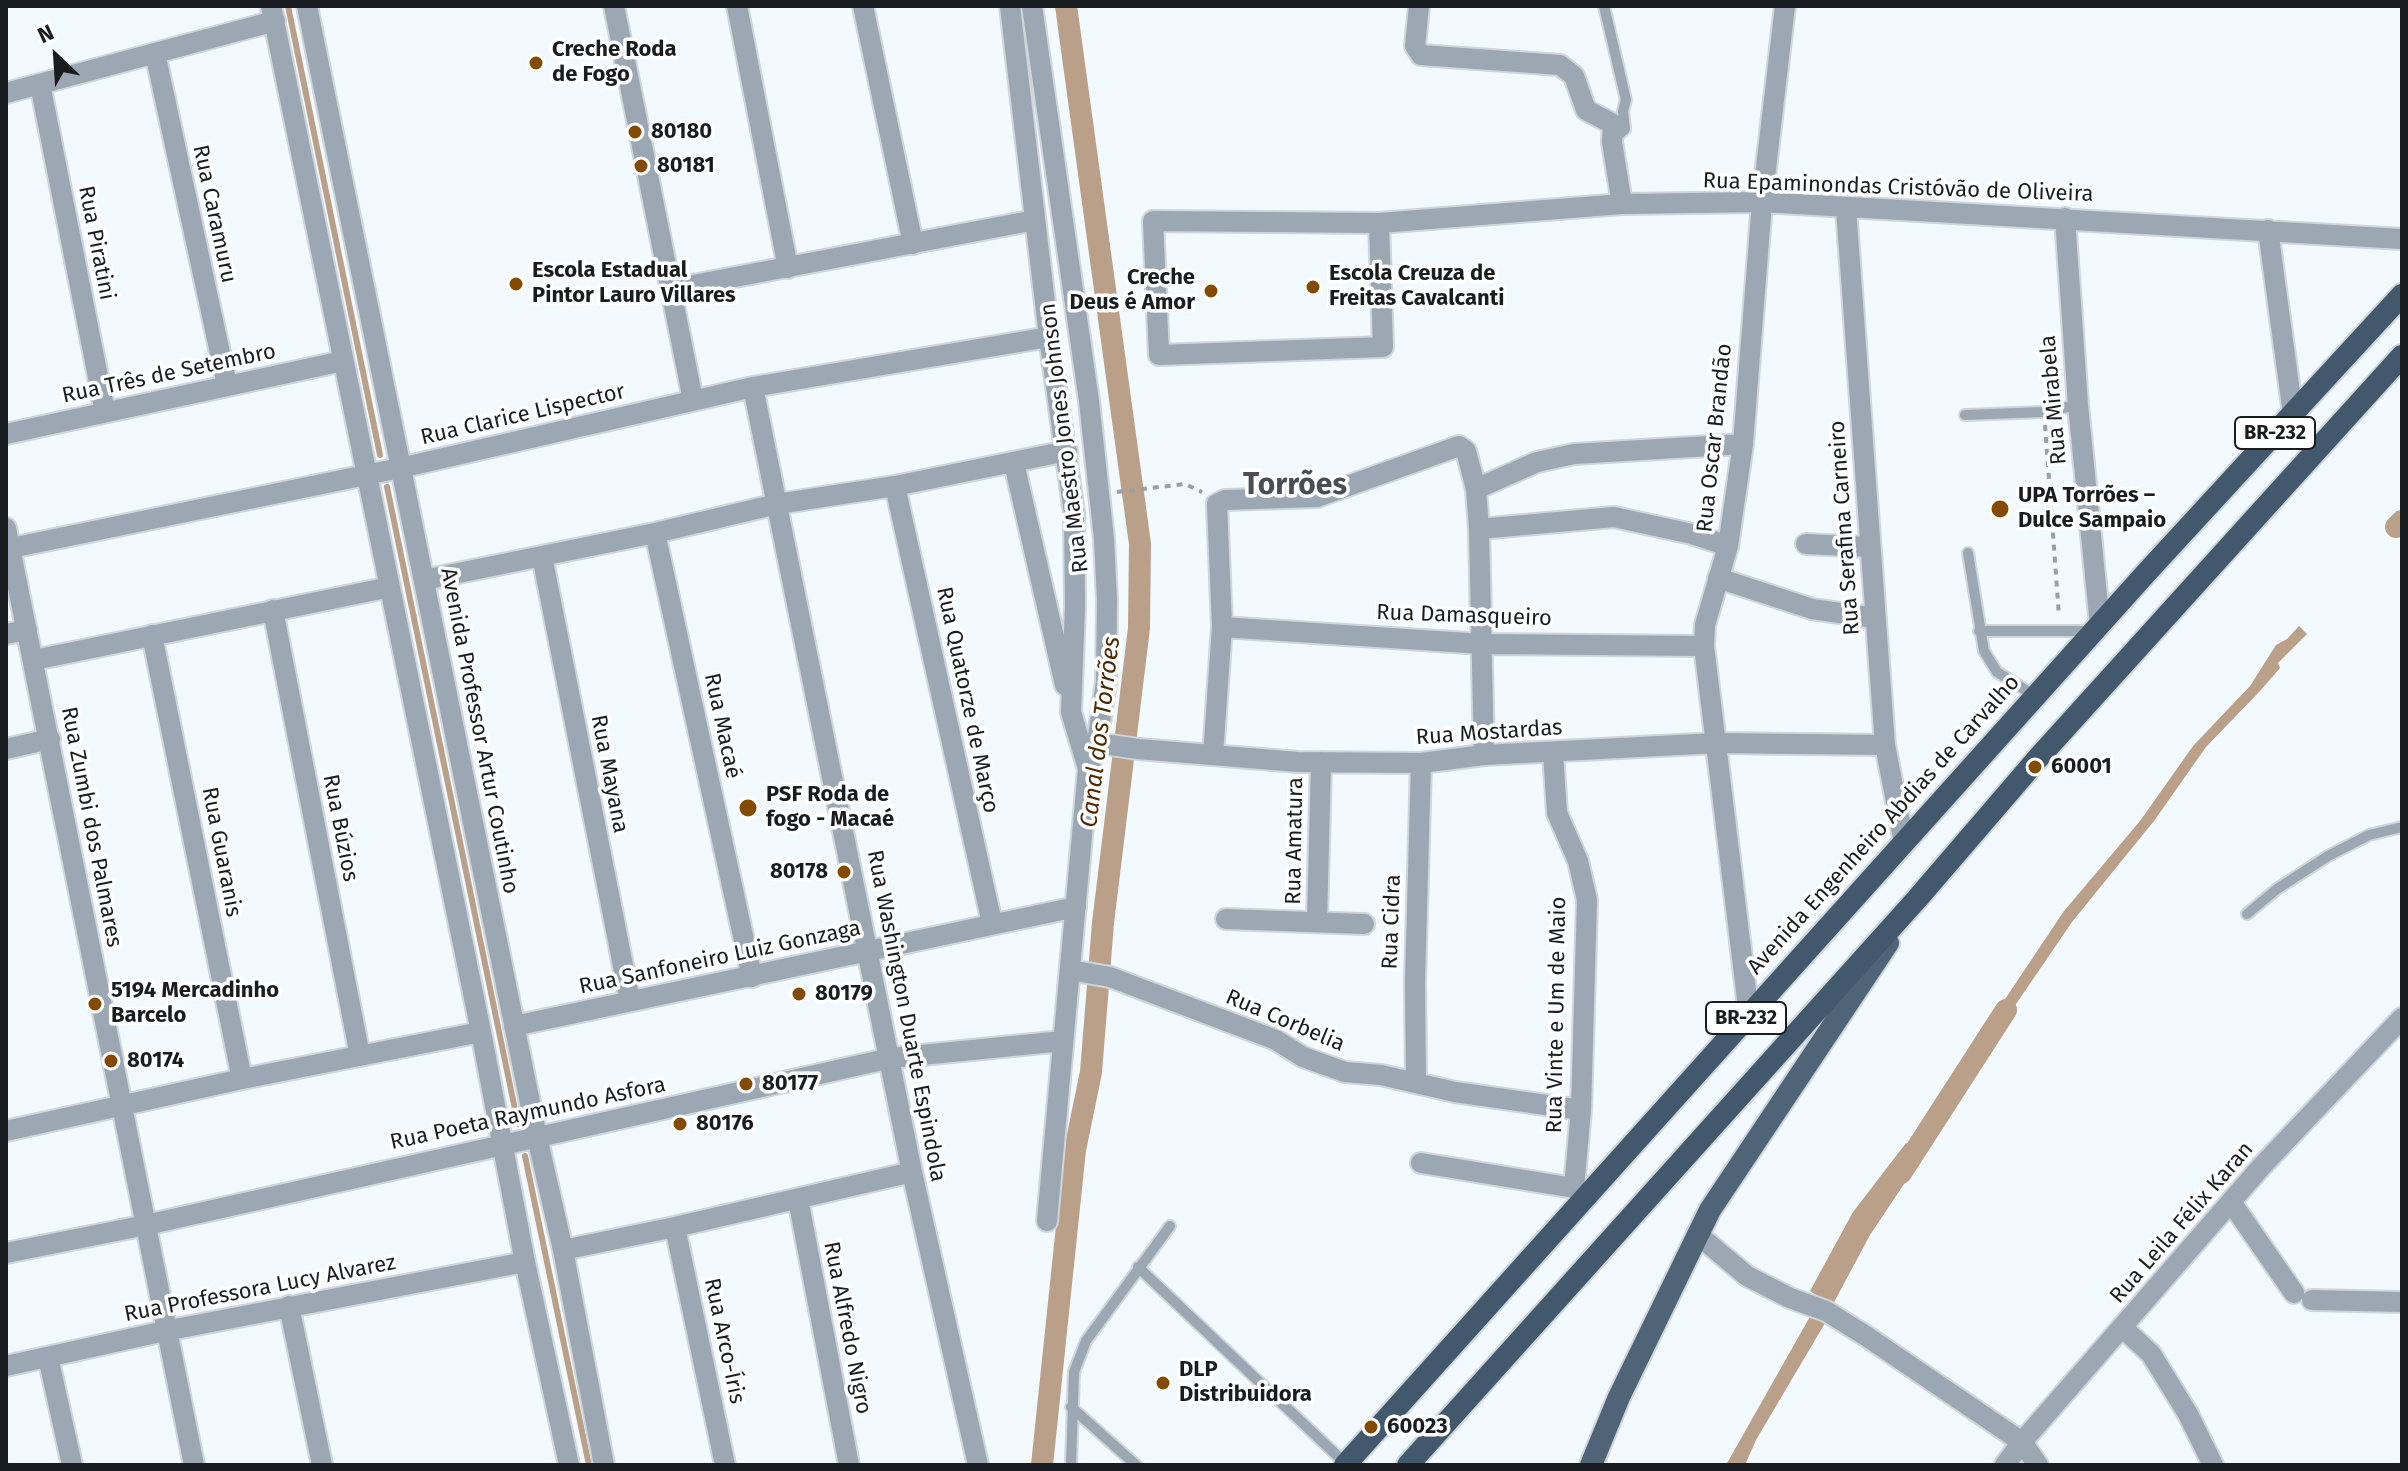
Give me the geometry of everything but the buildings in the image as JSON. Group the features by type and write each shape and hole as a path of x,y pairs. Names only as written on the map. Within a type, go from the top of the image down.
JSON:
{"highway":[{"name":"Avenida Engenheiro Abdias de Carvalho","path":"1346,1464 1582,1191 1749,1015 2035,696 2402,295"},
{"name":"BR-232","path":"1917,899 2039,757 2402,356"},
{"path":"1408,1465 1917,899"}],"main road":[{"path":"1591,1465 1619,1397 1710,1210 1917,899"}],"street":[{"name":"Avenida Professor Artur Coutinho","path":"307,6 514,1026 563,1250 604,1465"},
{"path":"614,6 693,400"},
{"path":"737,6 788,268"},
{"path":"863,6 913,244"},
{"name":"Rua Maestro Jones Johnson","path":"1010,6 1049,337 1074,513 1075,606 1071,712 1088,769 1047,1221"},
{"name":"Rua Maestro Jones Johnson","path":"1032,6 1089,401 1104,539 1106,744 1088,769"},
{"path":"1419,6 1415,46 1425,57 1560,65 1574,76 1586,110 1613,124 1612,142 1622,204"},
{"name":"Rua Oscar Brandão","path":"1749,1015 1704,646 1705,625 1728,546 1743,444 1762,202 1785,6"},
{"path":"6,93 155,53 273,13 525,1262 569,1465"},
{"name":"Rua Caramuru","path":"155,53 227,385"},
{"name":"Rua Piratini","path":"40,84 105,412"},
{"name":"Rua Epaminondas Cristóvão de Oliveira","path":"1379,223 1383,347 1159,355 1153,221 1379,223 1622,204 1762,202 2402,239"},
{"name":"Rua Serafina Carneiro","path":"1846,208 1885,745 1904,843"},
{"name":"Rua Mirabela","path":"2065,218 2097,628"},
{"path":"672,289 1035,220"},
{"path":"2268,230 2293,414"},
{"name":"Rua Clarice Lispector","path":"11,548 400,468 753,387 1049,337"},
{"name":"Rua Três de Setembro","path":"6,434 343,361"},
{"name":"Rua Washington Duarte Espindola","path":"753,387 912,1172 978,1465"},
{"path":"1476,489 1537,462 1574,454 1743,444"},
{"path":"1213,755 1222,627 1220,503 1317,497 1459,446 1464,448 1476,489 1484,755"},
{"path":"424,580 655,533 777,504 895,486 1067,451"},
{"path":"1014,463 1071,712"},
{"name":"Rua Quatorze de Março","path":"895,486 992,923"},
{"path":"1479,529 1614,517 1692,534 1728,546"},
{"name":"Rua Zumbi dos Palmares","path":"6,528 194,1465"},
{"name":"Rua Macaé","path":"655,533 752,977"},
{"path":"1806,544 1870,547"},
{"name":"Rua Mayana","path":"542,556 630,1001"},
{"path":"1718,578 1812,609 1875,618"},
{"path":"34,660 390,587"},
{"name":"Rua Búzios","path":"273,610 360,1056"},
{"name":"Rua Damasqueiro","path":"1222,627 1483,644 1704,646"},
{"path":"6,634 27,630"},
{"name":"Rua Guaranis","path":"152,635 242,1079"},
{"path":"6,749 50,739"},
{"name":"Rua Mostardas","path":"1106,744 1321,762 1421,763 1484,755 1717,743 1885,745"},
{"name":"Rua Vinte e Um de Maio","path":"1553,753 1557,813 1578,861 1587,900 1582,1191"},
{"name":"Rua Amatura","path":"1317,921 1321,762"},
{"name":"Rua Cidra","path":"1416,1083 1415,981 1421,763"},
{"name":"Rua Sanfoneiro Luiz Gonzaga","path":"514,1026 1076,907"},
{"path":"1226,919 1364,924"},
{"name":"Rua Corbelia","path":"1071,970 1110,977 1276,1040 1303,1057 1345,1072 1381,1075 1455,1092 1581,1110"},
{"name":"Rua Leila Félix Karan","path":"2005,1465 2231,1202 2402,1018"},
{"path":"6,1131 242,1079 481,1032"},
{"name":"Rua Poeta Raymundo Asfora","path":"6,1253 146,1225 891,1058 1063,1041"},
{"path":"1421,1163 1582,1191"},
{"path":"563,1250 912,1172"},
{"name":"Rua Alfredo Nigro","path":"798,1199 849,1465"},
{"path":"2231,1202 2303,1297 2402,1302"},
{"name":"Rua Arco-Íris","path":"675,1227 725,1465"},
{"path":"1697,1234 1747,1276 1840,1319 2022,1442 2038,1465"},
{"name":"Rua Professora Lucy Alvarez","path":"6,1366 289,1306 525,1262"},
{"path":"289,1306 322,1465"},
{"path":"2123,1328 2151,1354 2188,1414 2213,1465"},
{"path":"48,1357 72,1465"}],"lane":[{"path":"1604,6 1626,100 1623,111 1625,129 1612,142"},
{"path":"1965,415 2043,412 2078,405"},
{"path":"1968,553 1984,651 1997,672 2035,696"},
{"path":"1979,631 2097,628"},
{"path":"2247,914 2277,889 2328,856 2369,835 2402,827"},
{"path":"1071,1465 1074,1372 1086,1341 1170,1226"},
{"path":"1138,1267 1346,1464"},
{"path":"1071,1407 1136,1465"}],"path":[{"path":"2043,412 2060,631"},
{"path":"1116,492 1185,484 1220,503"}],"shaded area":[{"path":"2299,626 2307,634 2278,663 2280,668 2260,691 2206,747 2154,821 2072,922 1997,1032 1983,1032 2064,911 2140,821 2193,746 2250,686 2276,645"},
{"path":"1906,1143 1926,1151 1870,1235 1832,1306 1810,1291 1853,1212"},
{"path":"1812,1313 1828,1318 1756,1440 1745,1465 1726,1465"}],"waterway":[{"path":"288,6 380,455"},
{"name":"Canal dos Torrões","path":"1042,1465 1075,1150 1091,1072 1103,923 1139,628 1140,544 1066,6"},
{"path":"387,487 518,1124"},
{"path":"2396,527 2402,521"},
{"path":"1901,1173 2006,1010"},
{"path":"525,1156 589,1465"}],"place":[{"name":"Creche Roda de Fogo","path":"536,63"},
{"name":"80180","path":"635,132"},
{"name":"80181","path":"641,166"},
{"name":"Escola Estadual Pintor Lauro Villares","path":"516,284"},
{"name":"Escola Creuza de Freitas Cavalcanti","path":"1313,287"},
{"name":"Creche Deus é Amor","path":"1211,291"},
{"name":"UPA Torrões – Dulce Sampaio","path":"2000,509"},
{"name":"60001","path":"2035,767"},
{"name":"PSF Roda de fogo - Macaé","path":"748,808"},
{"name":"80178","path":"844,872"},
{"name":"80179","path":"799,994"},
{"name":"5194 Mercadinho Barcelo","path":"95,1004"},
{"name":"80174","path":"111,1061"},
{"name":"80177","path":"746,1084"},
{"name":"80176","path":"680,1124"},
{"name":"DLP Distribuidora","path":"1163,1383"},
{"name":"60023","path":"1371,1427"}],"district":[{"name":"Torrões","path":"1295,486"}]}
